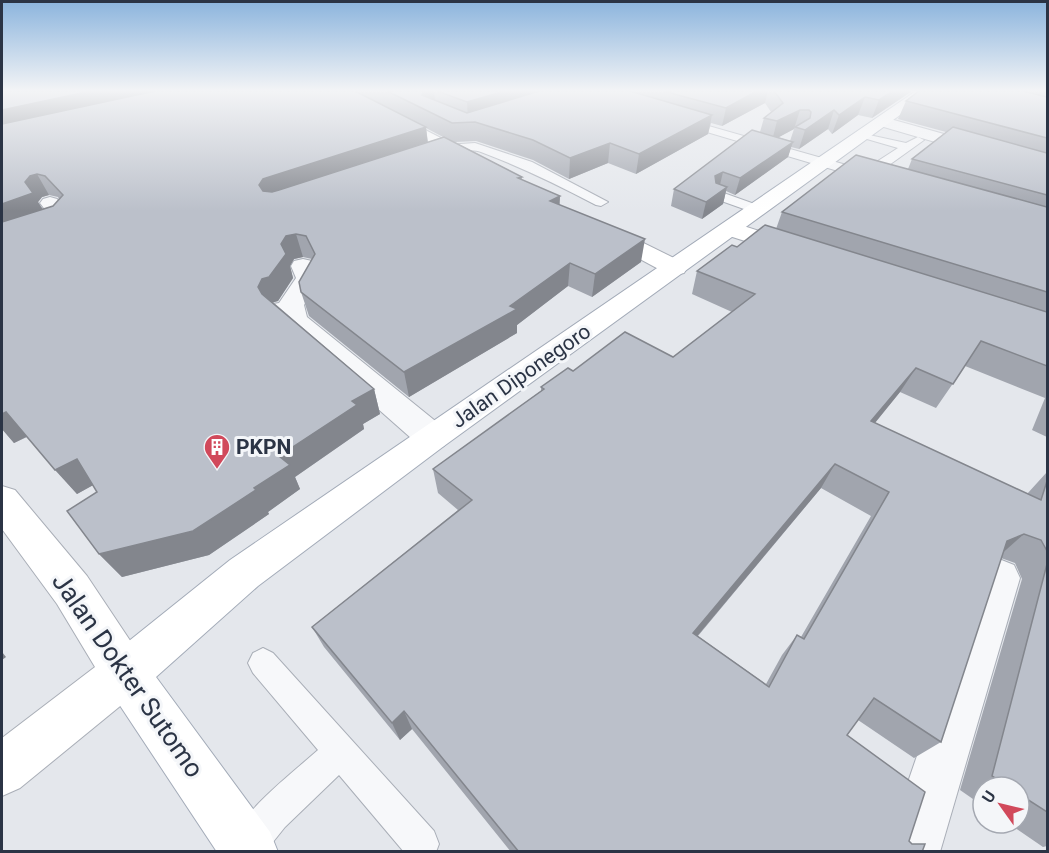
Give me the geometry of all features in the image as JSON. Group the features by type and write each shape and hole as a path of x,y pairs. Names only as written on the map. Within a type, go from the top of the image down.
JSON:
{"main road":[{"path":"424,131 446,148 497,174"},
{"name":"Jalan Diponegoro","path":"2,770 125,674 244,573 432,437 871,131"},
{"path":"591,224 675,268"},
{"path":"731,229 818,258"},
{"name":"Jalan Dokter Sutomo","path":"2,501 72,590 125,674 248,849"}],"street":[{"path":"882,131 1047,169"},
{"path":"425,155 446,148"},
{"path":"2,240 58,221 62,217 50,202"},
{"path":"303,266 308,278 291,305 288,315 432,437"},
{"path":"912,852 999,578"}],"lane":[{"path":"714,131 886,181"},
{"path":"877,131 907,147"},
{"path":"772,148 790,138"},
{"path":"865,175 918,140"},
{"path":"446,148 475,146 528,165 601,202"},
{"path":"736,185 712,198 758,210"},
{"path":"263,663 421,844"},
{"path":"248,849 273,815 340,752"}],"building":[{"path":"2,131 414,131 263,179 259,185 263,191 272,192 444,137 522,177 518,178 560,196 550,201 645,239 595,274 570,263 510,306 517,309 404,372 301,292 299,282 315,254 306,236 296,234 286,236 281,244 286,254 269,277 262,279 258,287 262,294 374,389 352,401 357,405 279,456 290,465 193,531 99,554 67,511 97,492 77,459 55,470 6,412 2,414 2,222 53,206 63,195 45,176 37,174 30,176 25,182 33,193 2,204"},
{"path":"503,131 682,131 639,154 610,143 570,158 533,140"},
{"path":"751,131 793,142 740,178 723,172 715,176 716,183 727,187 706,202 674,189"},
{"path":"948,131 967,131 1047,153 1047,195 912,159"},
{"path":"1020,131 1047,131 1047,138"},
{"path":"856,155 1047,207 1047,292 782,212"},
{"path":"765,225 1047,312 1047,366 981,341 953,384 916,368 871,421 1041,500 1047,481 1047,551 1041,540 1024,534 1007,541 941,742 874,698 847,735 925,792 909,841 912,844 925,844 922,852 519,852 404,711 392,723 312,627 472,500 433,469 544,389 541,387 568,368 573,371 625,332 673,357 755,294 697,271 732,245 737,247","holes":["835,464 889,492 804,639 797,635 769,687 693,633"]},
{"path":"1047,564 1047,812 1031,802 1031,775 992,775"}],"place":[{"name":"PKPN","path":"217,470"}]}
